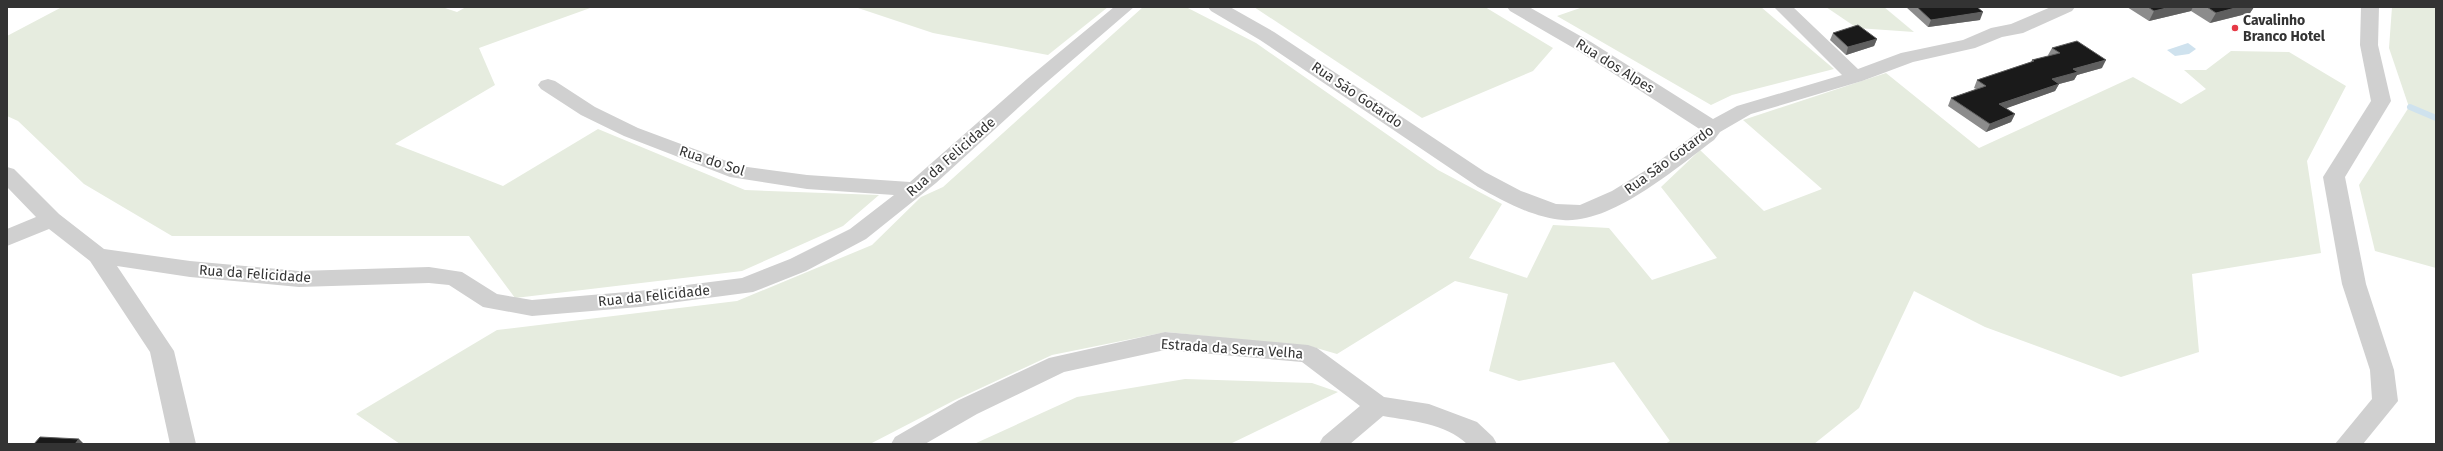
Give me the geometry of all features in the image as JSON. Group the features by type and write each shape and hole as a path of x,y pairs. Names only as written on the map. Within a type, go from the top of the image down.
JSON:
{"street":[{"name":"Rua da Felicidade","path":"98,256 190,269 299,279 429,275 454,278 491,302 532,308 639,299 745,286 798,265 858,234 915,189 1034,84 1125,7"},
{"name":"Rua São Gotardo","path":"1217,7 1268,36 1452,159 1471,174 1505,193 1544,208 1565,213 1579,211 1619,196 1707,136 1713,128 1744,110 1855,76 1908,57 1968,44 1998,32 2016,29 2065,7"},
{"name":"Rua dos Alpes","path":"1516,7 1584,46 1713,128"},
{"path":"1783,7 1855,76"},
{"path":"2348,444 2385,401 2382,370 2354,284 2334,177 2381,101 2369,45 2365,10"},
{"name":"Rua do Sol","path":"548,85 588,111 631,132 737,172 807,182 915,189"},
{"path":"7,174 51,219 98,256 162,351 183,444"},
{"path":"7,238 51,219"},
{"name":"Estrada da Serra Velha","path":"904,444 968,407 1058,364 1164,341 1308,354 1378,406 1429,414 1468,429 1484,444"},
{"path":"1332,444 1378,406"}],"shaded area":[{"path":"62,7 442,7 457,12 466,7 593,7 479,48 495,85 395,144 503,186 598,129 745,190 879,195 843,226 742,271 515,298 469,236 172,236 84,184 18,121 7,116 7,36"},
{"path":"855,7 1108,7 1048,55 933,33"},
{"path":"1143,7 1186,7 1256,43 1438,170 1502,204 1469,258 1527,278 1553,225 1609,228 1652,280 1717,258 1661,187 1700,150 1764,211 1822,189 1743,120 1886,73 1979,148 2133,77 2181,104 2206,89 2184,70 2206,70 2231,51 2289,52 2346,86 2307,161 2321,253 2192,274 2199,352 2121,377 1985,327 1914,291 1859,408 1814,444 1665,444 1670,441 1614,362 1519,381 1489,371 1508,294 1455,281 1337,354 1313,347 1166,332 1052,355 955,400 870,444 400,444 356,414 497,330 737,301 872,245 921,197 943,187"},
{"path":"1254,7 1485,7 1553,48 1533,71 1422,118"},
{"path":"1583,7 1761,7 1834,69 1732,95 1711,105 1557,16"},
{"path":"1826,7 1884,7 1914,32 1857,28"},
{"path":"2392,7 2436,7 2436,268 2375,251 2359,185 2409,107 2389,48"},
{"path":"1185,379 1312,383 1338,392 1230,444 974,444 1077,397"}],"water":[{"path":"2188,43 2196,49 2189,54 2175,56 2167,50"}],"building":[{"path":"1917,7 1977,7 1983,12 1931,20"},
{"path":"2148,7 2171,7 2154,11"},
{"path":"2207,7 2239,7 2216,13"},
{"path":"1858,25 1877,39 1848,47 1833,33"},
{"path":"2077,41 2106,60 2073,69 2078,72 2052,79 2059,84 1999,104 2015,114 1990,124 1951,98 1986,86 1977,80 2034,61 2032,60 2060,53 2052,48"},
{"path":"40,437 79,439 75,444 34,444"}],"waterway":[{"path":"2410,107 2436,118"}],"place":[{"name":"Cavalinho Branco Hotel","path":"2235,28"}]}
